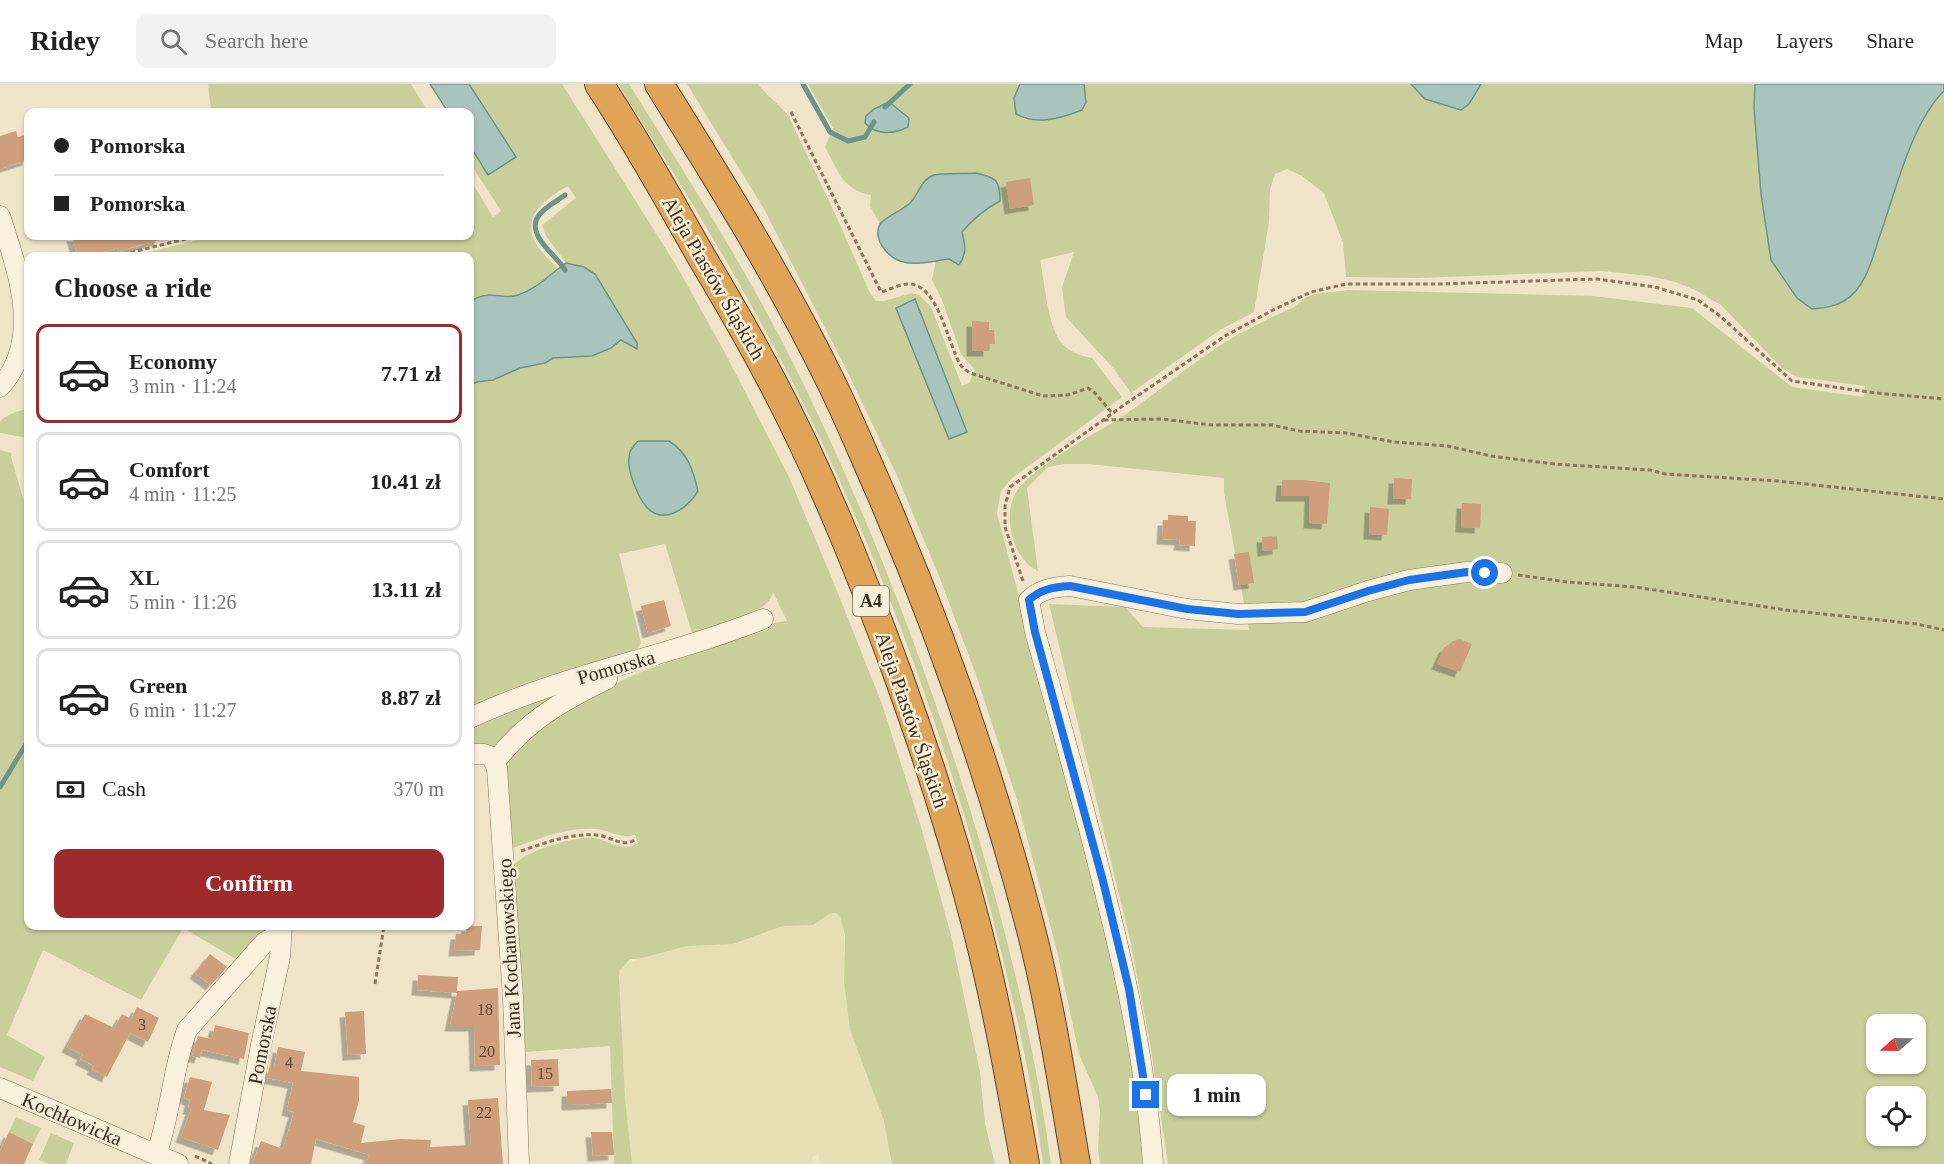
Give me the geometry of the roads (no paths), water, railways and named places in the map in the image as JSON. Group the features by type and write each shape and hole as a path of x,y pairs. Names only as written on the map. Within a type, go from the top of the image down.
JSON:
{"highway":[{"name":"Aleja Piastów Śląskich","path":"599,84 766,369 836,516 873,607 914,720 944,813 976,926 1010,1078 1025,1164"},
{"name":"A4","path":"659,84 739,212 791,305 830,379 912,564 969,721 1030,924 1048,1006 1076,1164"}],"street":[{"path":"0,216 16,267 24,303"},
{"path":"0,387 12,371 22,342 24,319"},
{"path":"1153,1164 1144,1076 1129,989 1092,837 1035,632 1029,600 1035,594 1051,587 1070,586 1187,609 1238,614 1305,612 1409,580 1467,572 1502,573"},
{"name":"Pomorska","path":"474,716 505,702 602,670 655,656 763,619"},
{"path":"474,754 492,757 495,762 526,729 561,702 655,656"},
{"name":"Jana Kochanowskiego","path":"495,762 513,997 519,1164"},
{"path":"153,1157 164,1132 178,1055 187,1030 265,942 280,930"},
{"name":"Pomorska","path":"239,1164 280,957 281,930"},
{"name":"Kochłowicka","path":"0,1088 153,1157 178,1164"}],"water":[{"path":"430,84 469,84 516,157 488,175 474,152 474,108 445,108"},
{"path":"1020,84 1084,84 1086,102 1082,110 1066,116 1049,120 1024,118 1016,114 1014,98"},
{"path":"1411,84 1481,84 1469,104 1461,110 1425,99"},
{"path":"1755,84 1944,84 1944,91 1932,105 1913,140 1867,273 1851,296 1836,305 1812,309 1797,298 1771,260 1761,194 1754,108"},
{"path":"889,102 909,118 908,127 897,131 880,132 865,123 866,116 874,109"},
{"path":"976,173 996,181 1000,201 979,215 962,232 965,249 959,265 949,259 921,263 904,262 889,254 882,246 878,230 880,224 910,203 926,180 937,174"},
{"path":"566,263 584,267 595,274 637,343 637,349 621,340 611,348 592,356 553,358 545,363 520,368 493,380 474,383 474,299 484,295 506,297 518,295 537,285"},
{"path":"915,299 967,432 949,439 896,308"},
{"path":"638,441 669,441 681,451 692,469 698,491 687,504 674,513 659,515 642,501 629,464 630,452"}],"waterway":[{"path":"803,84 830,132 848,141 865,137 874,122"},
{"path":"885,107 910,84"},
{"path":"565,195 542,212 535,222 543,244 565,270"},
{"path":"0,787 24,748"}]}
